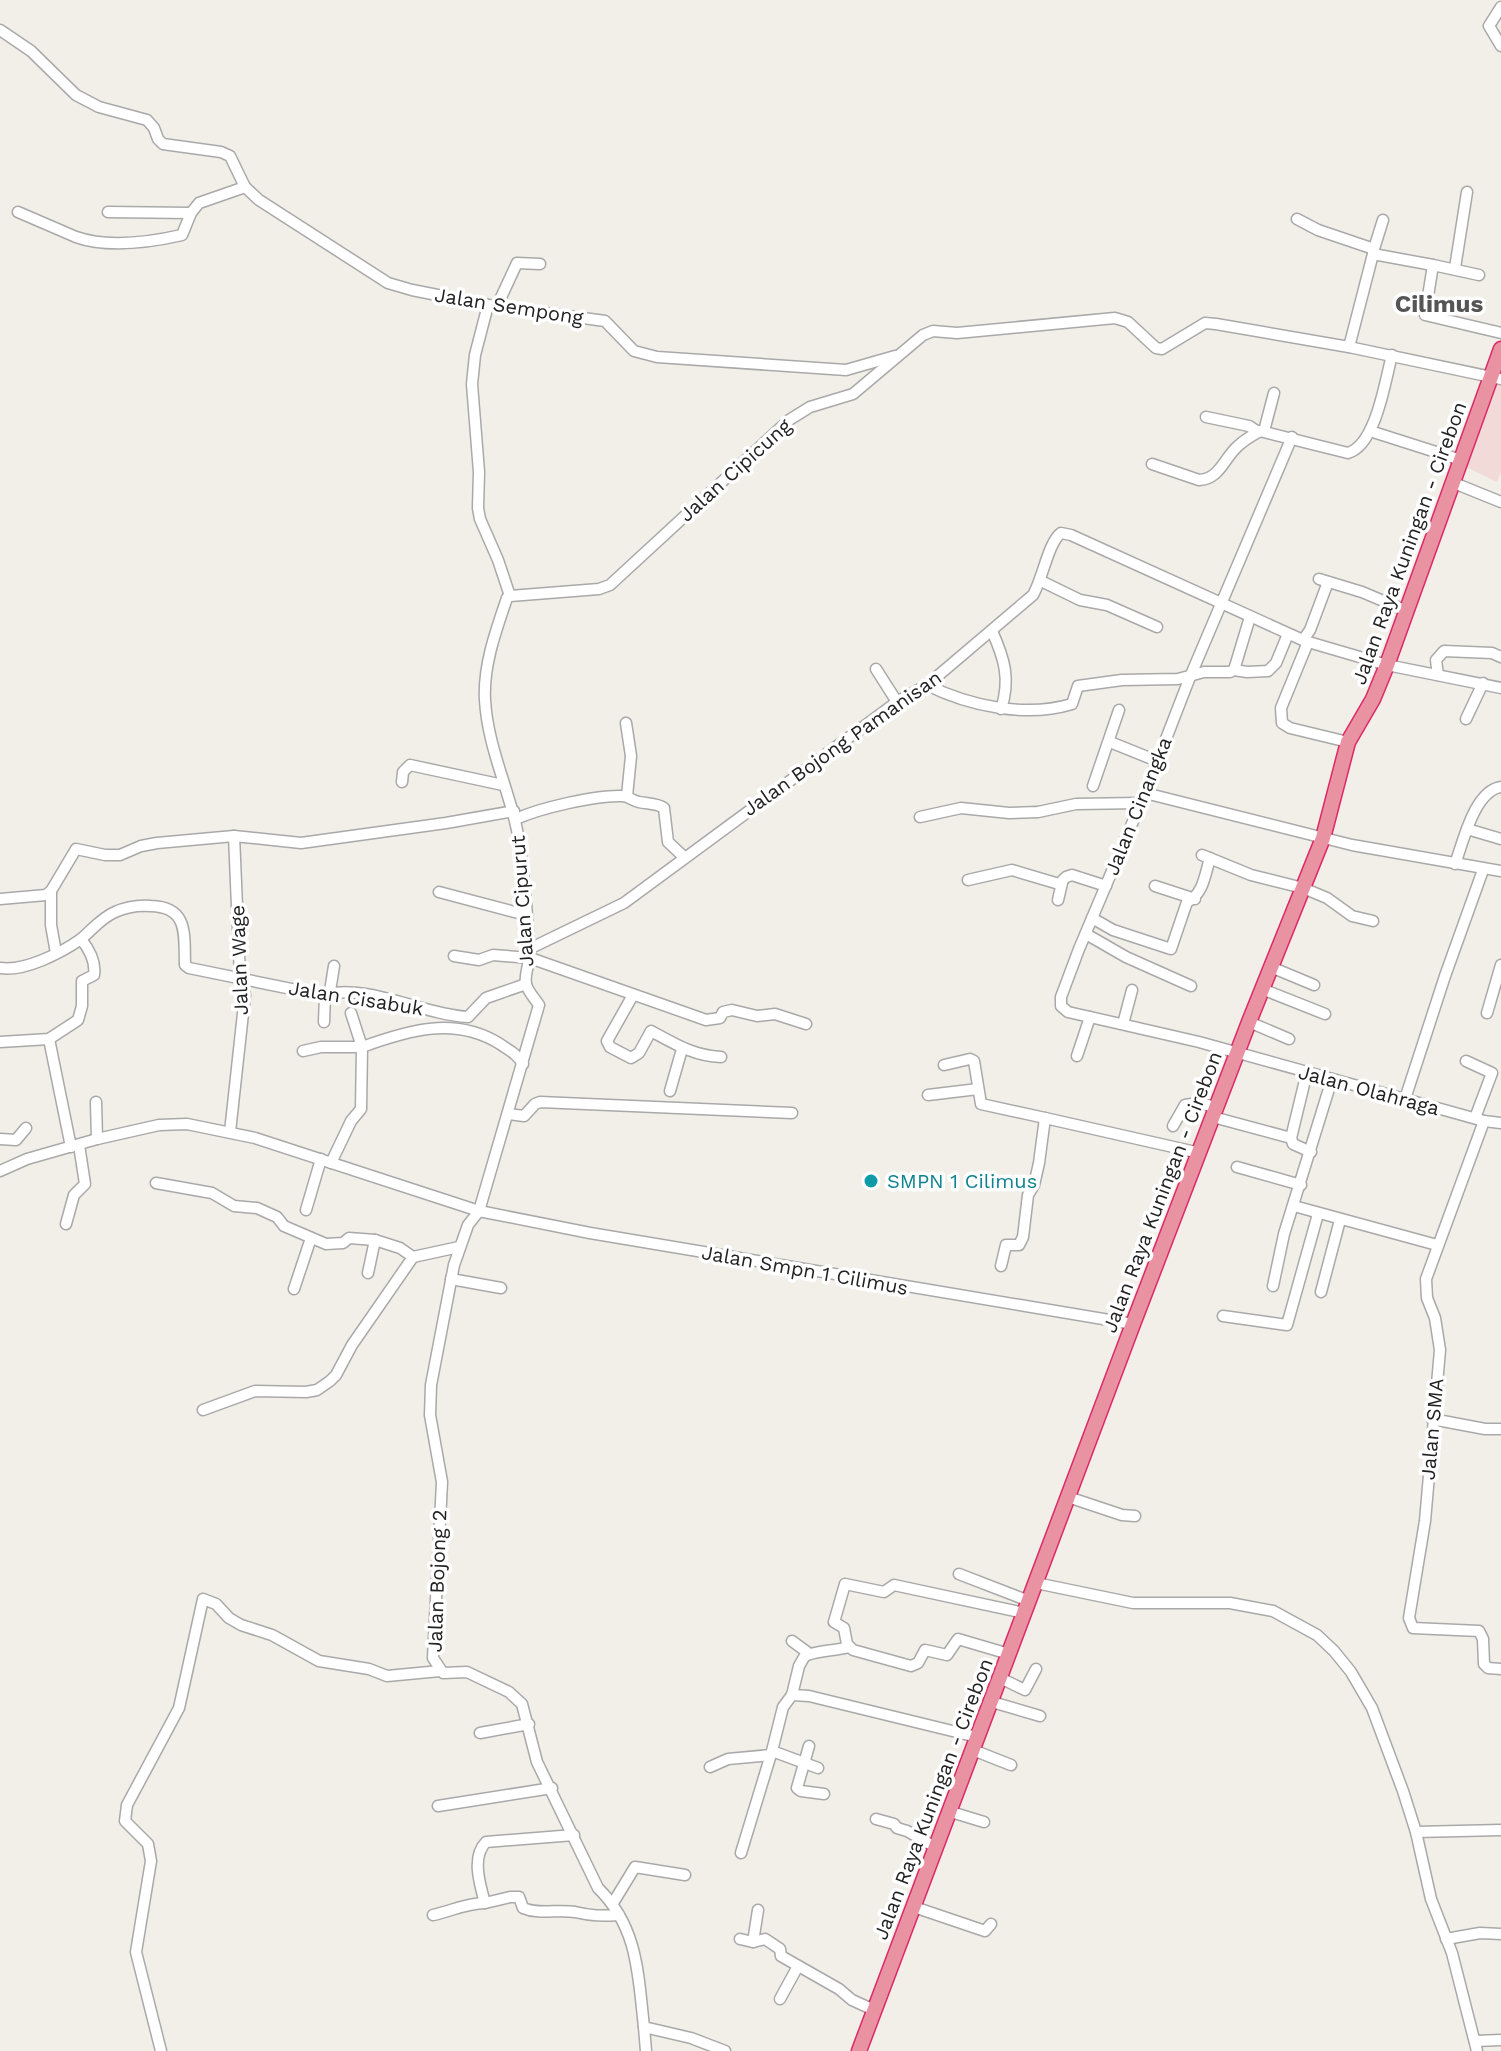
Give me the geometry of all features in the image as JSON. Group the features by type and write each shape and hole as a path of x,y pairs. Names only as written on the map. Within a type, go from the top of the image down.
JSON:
{"highway":[{"name":"Jalan Raya Kuningan - Cirebon","path":"859,2051 1113,1375 1323,838 1348,742 1373,699 1387,665 1461,460 1496,379 1501,349"}],"street":[{"path":"1501,7 1489,26 1501,46"},
{"name":"Jalan Sempong","path":"0,30 31,51 76,95 99,107 147,120 156,134 169,145 230,156 245,187 259,200 388,283 493,305 605,321 634,351 657,357 846,370 892,357"},
{"path":"18,212 76,237 110,242 182,235 191,213 204,200 245,187"},
{"path":"1455,268 1467,192"},
{"path":"108,212 191,213"},
{"path":"1297,219 1374,252 1479,275"},
{"path":"1383,220 1349,347 1496,379"},
{"path":"510,596 478,513 479,472 472,384 475,355 493,305 517,263 540,264"},
{"path":"1433,265 1425,315 1501,333"},
{"name":"Jalan Cipicung","path":"510,596 599,589 610,585 789,420 810,407 853,394 892,357 933,331 957,333 1120,318 1153,344 1167,347 1205,323 1349,347"},
{"path":"1206,417 1348,453 1354,451 1370,431 1392,355"},
{"path":"1152,464 1205,480 1213,477 1239,445 1261,432 1274,393"},
{"path":"1370,431 1461,460"},
{"name":"Jalan Cinangka","path":"1237,1055 1199,1042 1062,1009 1060,1002 1190,677 1292,437"},
{"path":"1454,483 1501,502"},
{"name":"Jalan Bojong Pamanisan","path":"530,953 624,903 897,702 927,685 1023,605 1041,581 1055,538 1065,533 1306,641 1387,665 1501,688"},
{"path":"1041,581 1080,600 1107,605 1157,627"},
{"path":"1348,742 1290,728 1282,723 1281,708 1310,630 1324,581 1362,592 1407,611"},
{"name":"Jalan Cipurut","path":"479,1211 539,1005 526,984 530,953 515,815 490,736 485,700 485,677 500,617 510,596"},
{"path":"1234,670 1250,617"},
{"path":"992,631 1006,663 1006,694 1001,709"},
{"path":"927,685 1001,709 1068,705 1072,704 1078,686 1122,680 1190,677 1204,672 1268,671 1276,663 1288,634"},
{"path":"1438,675 1436,660 1444,651 1492,653 1501,657"},
{"path":"876,669 897,702"},
{"path":"1466,719 1483,683"},
{"path":"1093,786 1119,710"},
{"path":"626,723 631,756 627,796"},
{"path":"1110,742 1157,761"},
{"path":"402,782 403,772 410,765 503,785"},
{"path":"1455,864 1467,829 1486,794 1501,787"},
{"path":"0,899 40,897 51,891 76,849 120,855 157,843 234,836 301,843 515,815 600,797 627,796 634,801 664,808 668,842 684,857"},
{"path":"920,817 961,808 1009,813 1038,812 1076,804 1142,798 1323,838 1501,871"},
{"path":"1467,829 1501,839"},
{"name":"Jalan Wage","path":"230,1132 245,995 240,977 234,836"},
{"path":"1195,899 1206,856 1251,875 1303,888 1327,898 1352,916 1373,921"},
{"path":"968,880 1012,870 1062,883"},
{"path":"1405,1099 1483,870"},
{"path":"1058,900 1062,883 1072,875 1106,886"},
{"path":"1155,886 1195,899"},
{"path":"51,891 51,925 56,953"},
{"path":"439,892 526,915"},
{"path":"1092,918 1113,930 1171,949 1187,902 1195,899"},
{"name":"Jalan Cisabuk","path":"0,968 9,969 56,953 81,939 101,920 126,908 140,906 169,907 177,912 184,931 187,967 328,993 385,998 468,1017 486,998 526,984"},
{"path":"1086,934 1134,961 1191,986"},
{"path":"0,1042 49,1039 78,1020 82,1006 82,981 94,975 95,967 81,939"},
{"path":"454,956 479,960 493,955 530,953 633,995 706,1020 720,1018 723,1012 732,1010 757,1016 780,1015 806,1024"},
{"path":"1487,1013 1501,965"},
{"path":"324,1022 334,966"},
{"path":"1271,967 1314,985"},
{"path":"1262,989 1325,1014"},
{"path":"1123,1024 1132,990"},
{"path":"633,995 607,1041 610,1047 631,1058 639,1053 651,1031 682,1049 704,1057 721,1057"},
{"path":"306,1210 326,1161 361,1109 362,1047 351,1013"},
{"path":"1077,1056 1090,1017"},
{"path":"1249,1022 1289,1039"},
{"path":"303,1051 321,1047 362,1047 440,1027 458,1028 487,1035 515,1052 523,1064"},
{"path":"49,1039 85,1184 74,1195 66,1224"},
{"path":"670,1091 682,1049"},
{"name":"Jalan Olahraga","path":"1237,1055 1501,1123"},
{"path":"944,1065 970,1059 974,1061 983,1105 1200,1153"},
{"name":"Jalan SMA","path":"1466,1061 1492,1073 1480,1120 1426,1279 1427,1298 1435,1318 1440,1350 1425,1521 1409,1618 1413,1628 1479,1631 1483,1639 1484,1664 1488,1668 1501,1669"},
{"path":"1307,1072 1291,1138 1293,1144 1311,1152"},
{"path":"1273,1286 1284,1234 1332,1079"},
{"path":"928,1095 978,1089"},
{"path":"96,1102 97,1139"},
{"path":"508,1114 524,1116 540,1102 792,1113"},
{"path":"1173,1126 1185,1105 1198,1103 1214,1112 1291,1138"},
{"path":"1001,1266 1006,1245 1019,1245 1023,1237 1025,1212 1039,1163 1045,1118"},
{"name":"Jalan Smpn 1 Cilimus","path":"0,1171 27,1159 97,1139 176,1123 230,1132 479,1211 1133,1324"},
{"path":"0,1139 16,1140 26,1128"},
{"path":"1237,1167 1301,1185"},
{"path":"156,1183 212,1193 234,1206 257,1208 277,1217 284,1226 330,1245 343,1243 349,1238 375,1240 400,1248 413,1257"},
{"path":"1294,1206 1437,1245"},
{"name":"Jalan Bojong 2","path":"479,1211 468,1225 459,1247 431,1385 430,1415 441,1487 433,1658 440,1671 446,1674 467,1672 509,1692 522,1704 534,1754 598,1888 613,1903 634,1947 646,2051"},
{"path":"1223,1316 1287,1325 1318,1214"},
{"path":"1321,1292 1340,1220"},
{"path":"294,1289 311,1238"},
{"path":"368,1273 375,1240"},
{"path":"203,1410 255,1391 317,1390 336,1375 352,1345 413,1257 459,1247"},
{"path":"451,1279 501,1288"},
{"path":"1432,1419 1501,1429"},
{"path":"1068,1497 1122,1515 1135,1516"},
{"path":"959,1574 1027,1607"},
{"path":"849,1647 844,1628 834,1622 846,1583 884,1592 894,1585 1027,1607"},
{"path":"1036,1583 1133,1603 1230,1603 1253,1607 1273,1611 1317,1635 1351,1672 1372,1708 1416,1832 1431,1899 1446,1939 1476,2046 1501,2040"},
{"path":"161,2051 136,1952 151,1861 148,1844 125,1821 127,1805 179,1708 203,1599 216,1604 241,1625 272,1635 319,1661 369,1669 387,1676 440,1671"},
{"path":"741,1853 783,1707 792,1695 799,1666 807,1655 824,1649 837,1651 849,1647 911,1666 918,1663 925,1650 947,1655 958,1639 1009,1654"},
{"path":"792,1641 805,1648 807,1655"},
{"path":"1000,1678 1025,1690 1036,1669"},
{"path":"792,1695 809,1696 975,1743 1011,1765"},
{"path":"992,1702 1040,1716"},
{"path":"480,1733 529,1724"},
{"path":"809,1746 797,1788 824,1794"},
{"path":"710,1767 728,1759 772,1753 818,1768"},
{"path":"438,1806 552,1788"},
{"path":"951,1812 984,1822"},
{"path":"876,1819 894,1824 937,1848"},
{"path":"1416,1832 1501,1830"},
{"path":"485,1903 478,1860 480,1848 486,1842 574,1835"},
{"path":"613,1903 635,1867 685,1875"},
{"path":"433,1915 471,1903 510,1897 519,1897 523,1908 532,1911 575,1912 589,1917 619,1915"},
{"path":"914,1907 985,1931 991,1924"},
{"path":"753,1942 758,1910"},
{"path":"1446,1939 1480,1933 1501,1934"},
{"path":"740,1939 753,1942 765,1939 780,1949 781,1956 874,2010"},
{"path":"780,1999 798,1966"},
{"path":"644,2027 691,2038 725,2051"}],"shaded area":[{"path":"1496,379 1501,379 1501,472 1497,482 1462,465"}],"place":[{"name":"SMPN 1 Cilimus","path":"871,1181"}],"district":[{"name":"Cilimus","path":"1439,304"}]}
